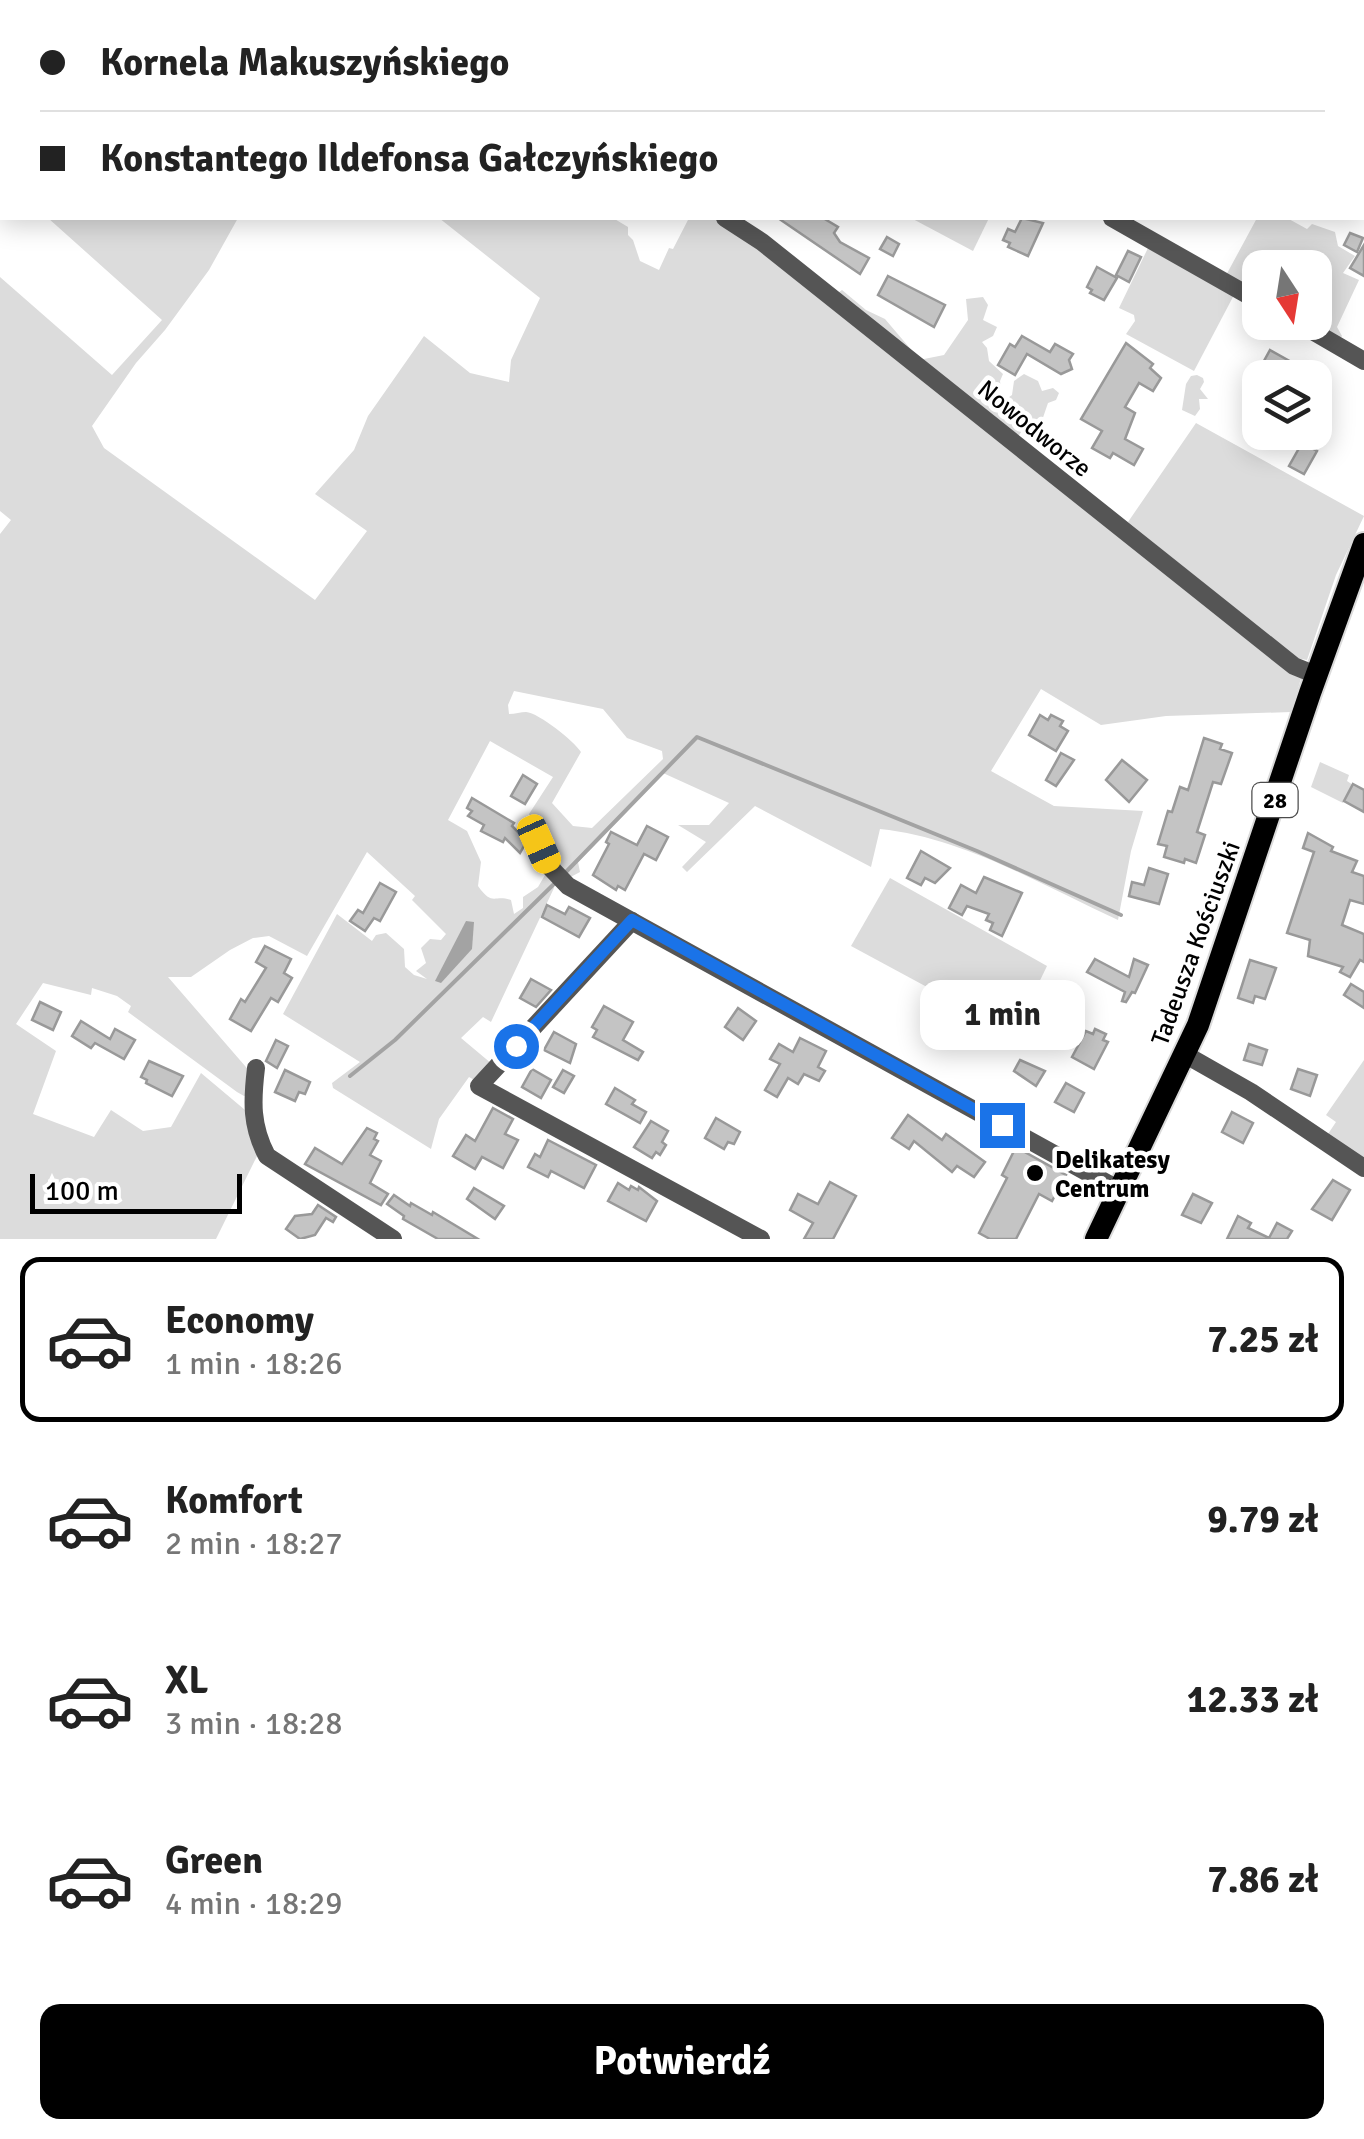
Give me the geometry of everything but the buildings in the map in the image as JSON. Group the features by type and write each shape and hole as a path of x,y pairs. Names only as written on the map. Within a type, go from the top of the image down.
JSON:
{"main road":[{"name":"Tadeusza Kościuszki","path":"1096,1239 1186,1055 1364,544"}],"street":[{"name":"Nowodworze","path":"728,220 762,242 1294,666 1316,675"},
{"path":"1116,220 1242,292"},
{"path":"1329,340 1364,360"},
{"path":"539,844 548,865 568,886 1121,1190"},
{"path":"632,920 478,1086 761,1239"},
{"path":"1186,1055 1251,1092 1364,1168"},
{"path":"256,1068 252,1109 258,1139 267,1156 381,1236"}],"shaded area":[{"path":"50,220 237,220 209,270 92,426 104,448 315,600 367,531 315,494 354,450 368,416 424,336 470,373 509,382 511,360 540,298 442,220 616,220 628,227 640,261 659,270 688,220 725,220 835,295 842,290 866,310 885,319 914,353 914,361 944,355 968,320 966,299 983,297 988,305 983,320 997,327 993,336 982,342 989,361 1003,374 1001,389 995,397 1002,402 1012,395 1014,381 1024,374 1038,381 1042,391 1053,388 1059,393 1056,400 1048,403 1036,438 1023,429 1016,440 1302,675 1291,712 1166,716 1101,725 1041,689 991,771 1054,806 1143,811 1118,920 1002,865 911,834 880,829 871,867 755,806 687,872 682,867 706,842 678,825 709,825 729,803 663,773 578,862 580,872 565,880 529,814 553,777 490,741 448,820 467,831 481,862 478,886 491,898 511,900 514,914 523,908 523,897 538,887 545,875 551,875 554,888 491,1022 483,1017 461,1038 492,1064 476,1081 469,1077 439,1119 431,1149 333,1088 332,1083 360,1062 283,1014 337,914 372,941 376,935 386,933 404,949 405,967 427,979 416,971 426,963 421,948 430,939 441,940 446,934 412,900 415,896 367,852 307,956 269,936 253,938 191,977 168,977 252,1074 252,1093 244,1096 237,1092 128,1012 131,1006 117,996 92,988 91,995 43,983 16,1024 56,1051 33,1114 94,1137 111,1110 143,1131 171,1127 201,1073 251,1115 261,1148 216,1239 0,1239 0,534 11,520 0,511 0,277 112,375 162,320","holes":["514,691 603,709 627,738 662,751 663,759 592,828 573,826 552,803 581,752 539,717 526,712 509,714 508,705"]},
{"path":"915,220 988,220 973,251"},
{"path":"1256,220 1291,220 1307,229 1312,224 1335,232 1338,246 1355,256 1343,273 1359,280 1337,327 1342,336 1339,341 1332,335 1332,250 1242,250 1242,289 1224,279"},
{"path":"1148,248 1234,295 1194,371 1126,334 1135,321 1134,315 1119,308"},
{"path":"1191,376 1203,378 1200,389 1208,399 1199,399 1200,409 1195,416 1182,410 1186,384"},
{"path":"1196,423 1364,516 1336,575 1307,660 1296,658 1128,522"},
{"path":"1320,762 1349,775 1347,781 1353,785 1343,803 1311,787"},
{"path":"890,878 1047,966 1014,1034 851,946"},
{"path":"466,921 474,922 472,949 441,983 435,981"},
{"path":"1364,1060 1364,1160 1326,1137 1336,1122 1326,1115"}],"waterway":[{"path":"564,874 697,737 977,851 1121,915"},
{"path":"350,1076 395,1040 557,881"}],"place":[{"name":"Delikatesy Centrum","path":"1035,1173"}],"route":[{"path":"516,1046 632,920 1002,1125"}]}
